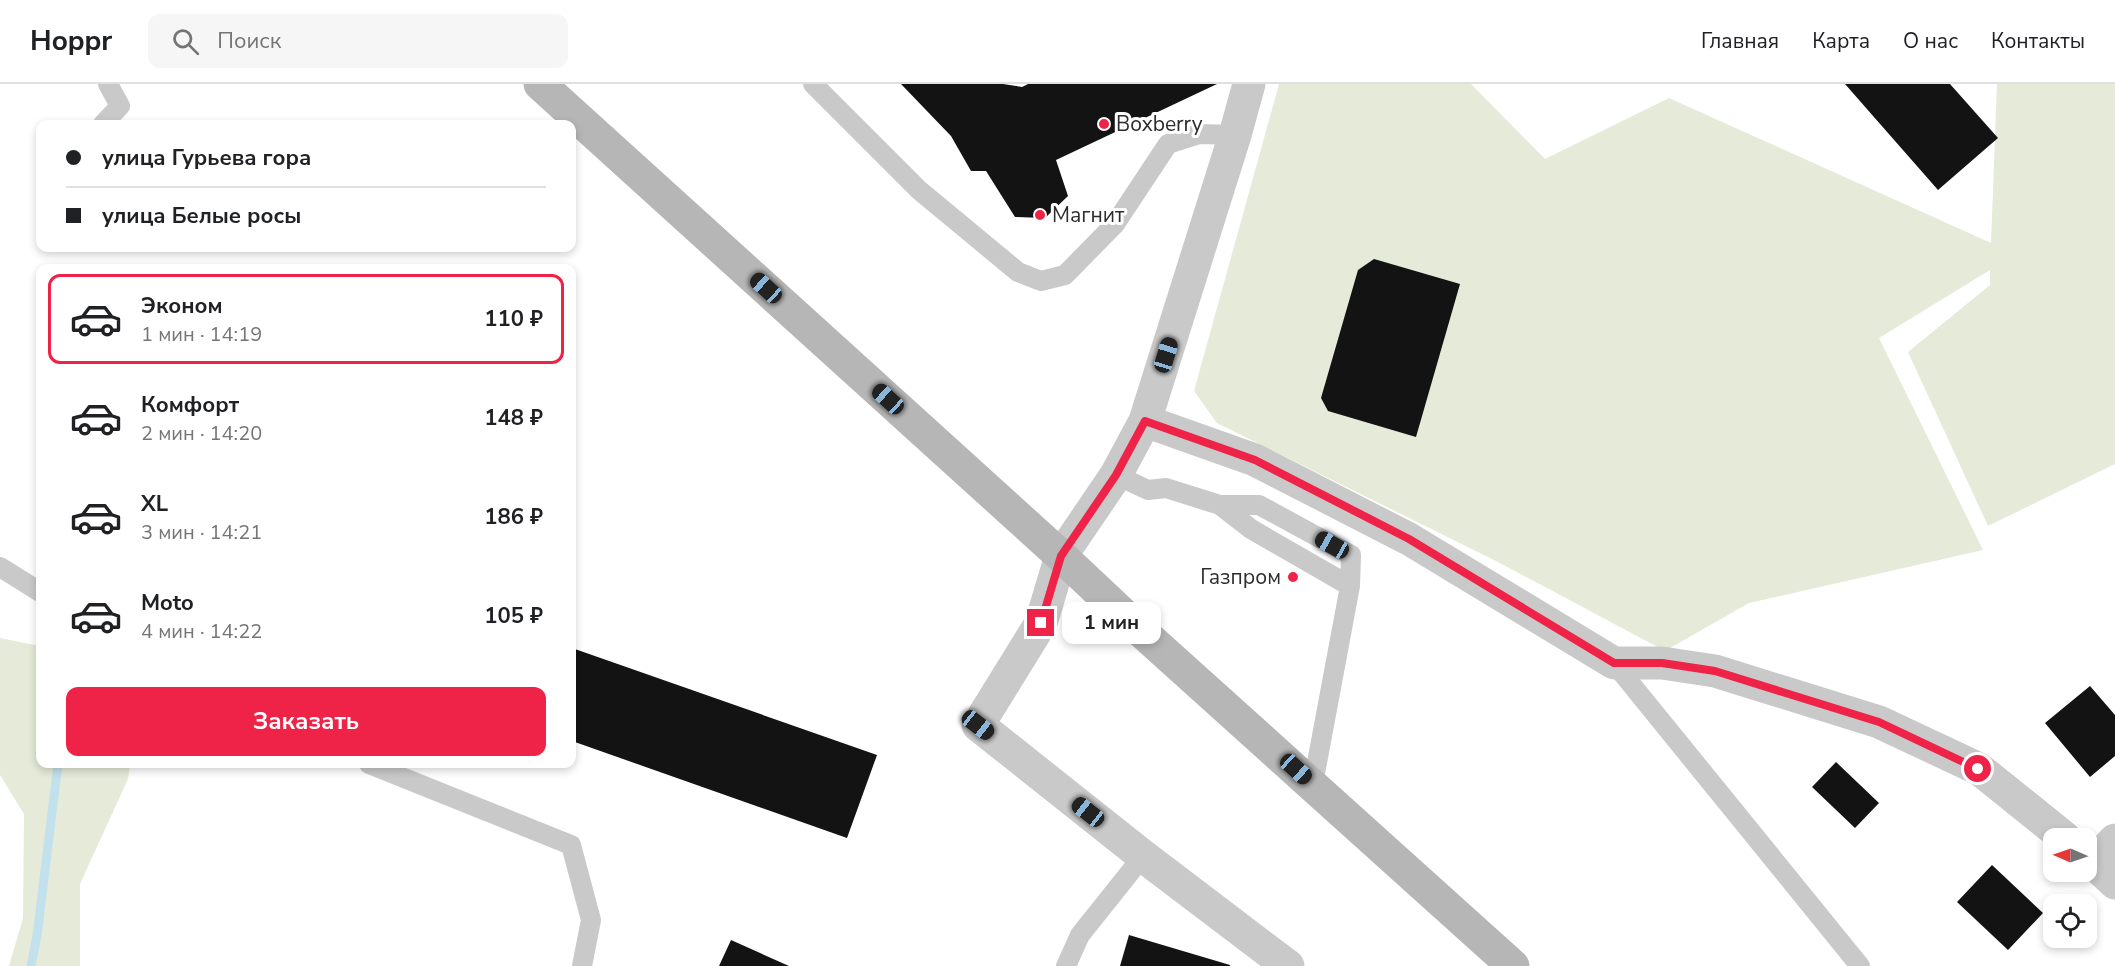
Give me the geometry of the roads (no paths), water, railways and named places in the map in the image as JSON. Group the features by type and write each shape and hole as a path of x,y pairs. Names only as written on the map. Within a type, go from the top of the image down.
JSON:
{"main road":[{"path":"540,84 1513,966"}],"street":[{"path":"1249,84 1145,421 1116,475 1061,556 1041,623 978,725 1143,856 1288,966"},
{"path":"1145,421 1255,460 1388,529 1614,663 1662,663 1715,671 1879,722 1978,769 2052,828"}],"lane":[{"path":"107,120 120,106 108,84"},
{"path":"813,84 920,190 1018,273 1041,281 1065,275 1115,224 1168,144 1198,134 1235,135"},
{"path":"1116,475 1148,490 1166,488 1220,505 1259,505 1350,555 1350,586 1313,784"},
{"path":"1220,505 1251,529 1350,586"},
{"path":"0,567 36,590"},
{"path":"1614,663 1860,966"},
{"path":"379,768 571,845 591,920 582,966"},
{"path":"1066,966 1080,935 1143,856"}],"waterway":[{"path":"31,966 37,936 58,768"}],"place":[{"name":"Boxberry","path":"1104,124"},
{"name":"Магнит","path":"1040,215"},
{"name":"Газпром","path":"1293,577"}]}
